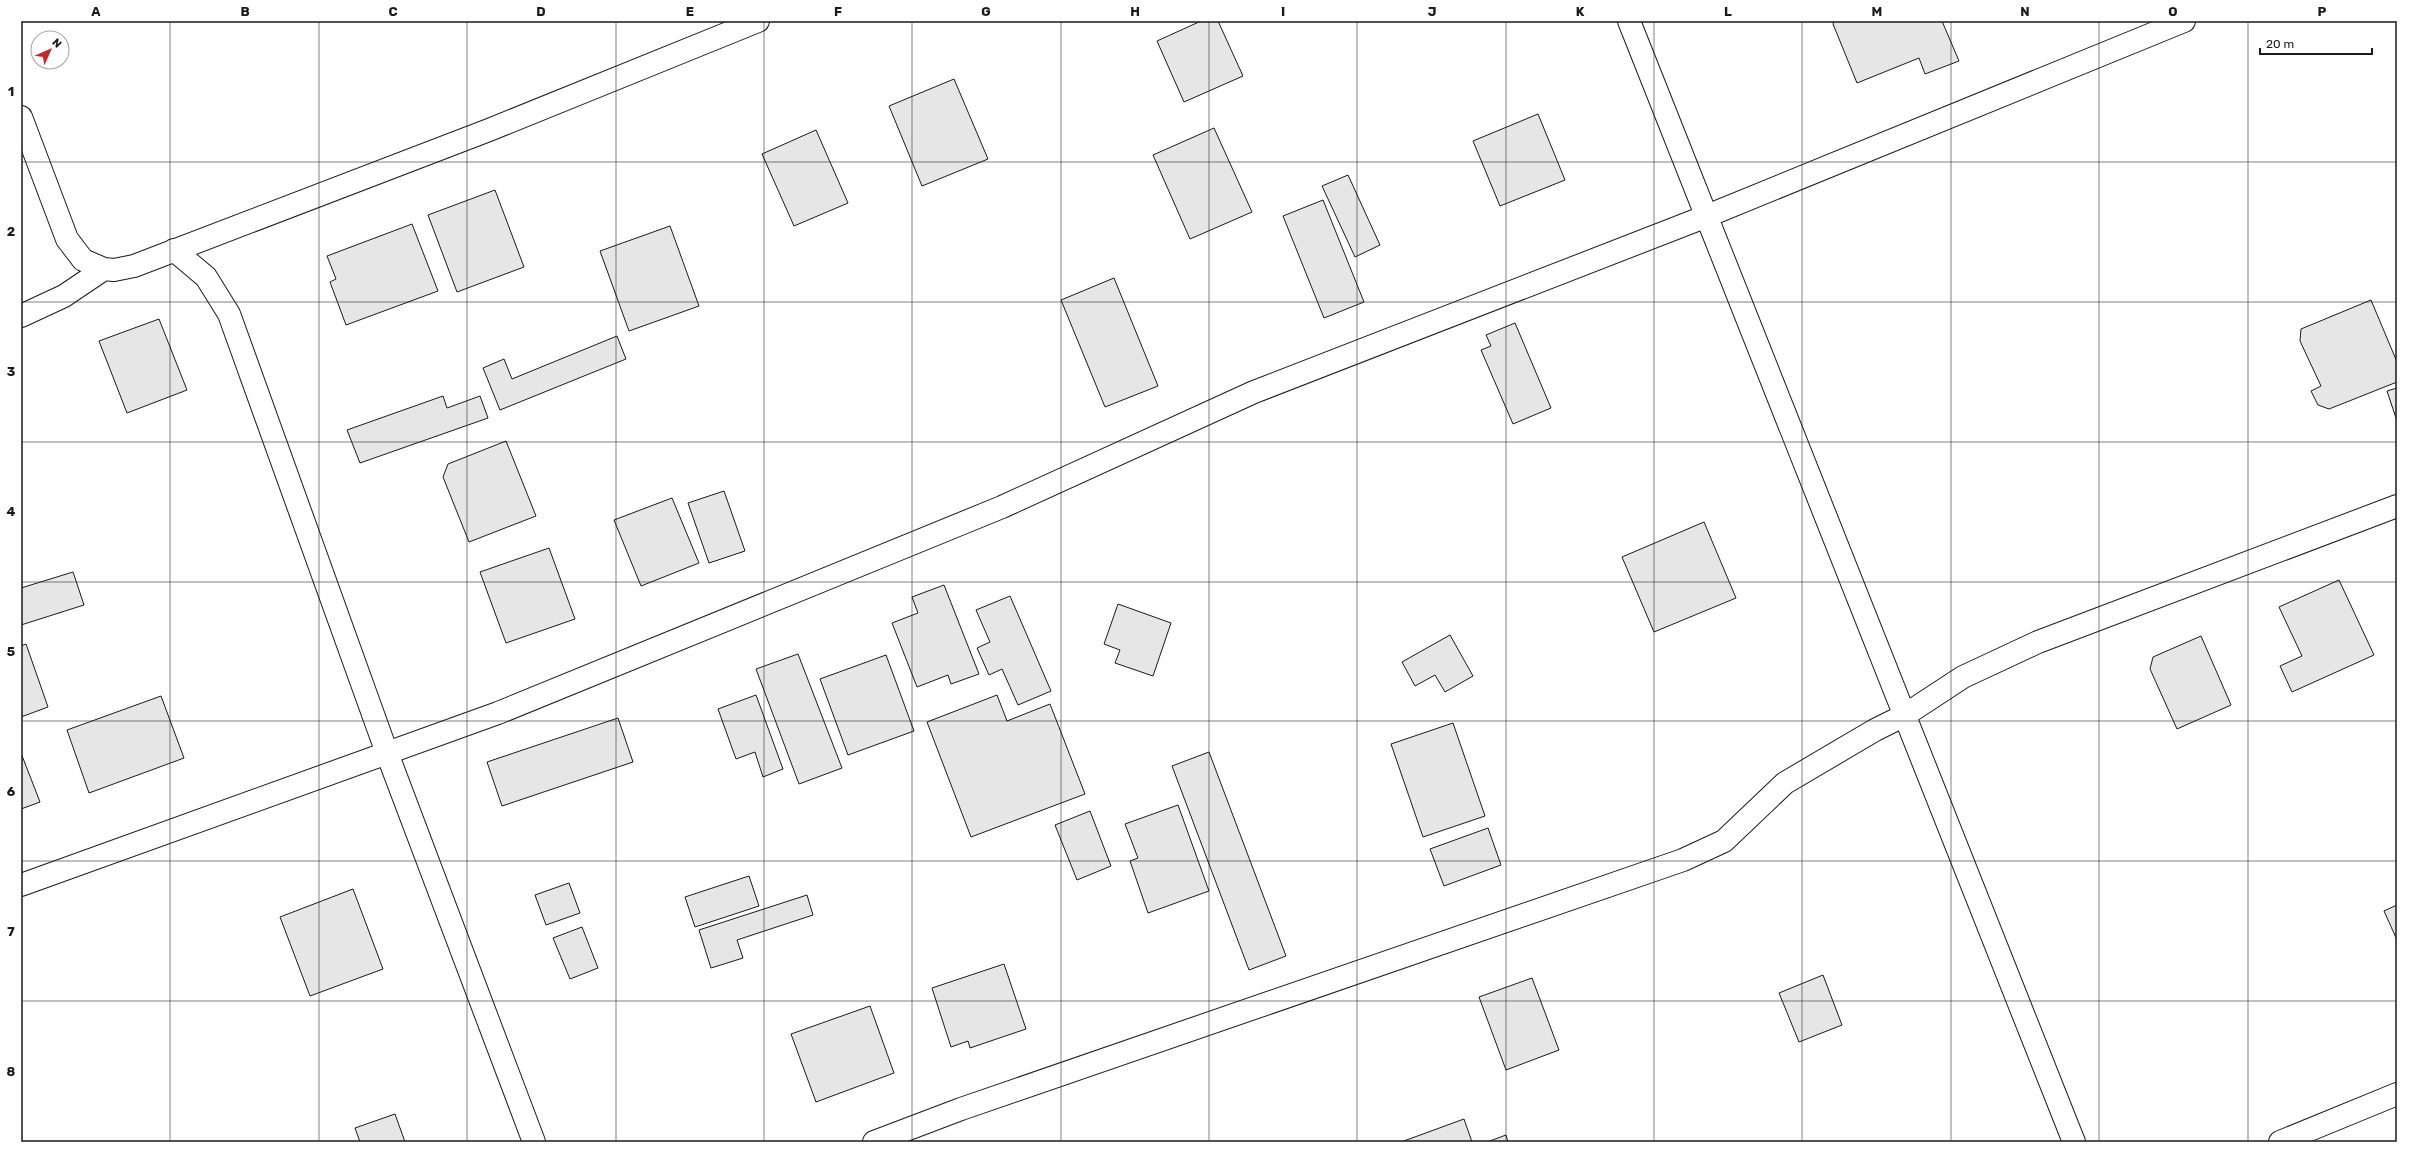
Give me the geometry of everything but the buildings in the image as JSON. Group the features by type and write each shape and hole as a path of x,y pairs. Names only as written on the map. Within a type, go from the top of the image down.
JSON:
{"street":[{"path":"21,117 67,239 83,260 104,269 114,270 134,266 489,130 758,21"},
{"path":"1629,21 2074,1142"},
{"path":"21,885 498,713 1002,507 1254,392 1707,216 2184,21"},
{"path":"174,250 206,277 228,314 387,753 534,1142"},
{"path":"21,316 64,296 104,269"},
{"path":"874,1142 961,1109 1683,860 1724,841 1785,783 1875,730 1905,715 1963,677 2038,642 2397,506"},
{"path":"2280,1142 2397,1094"}]}
